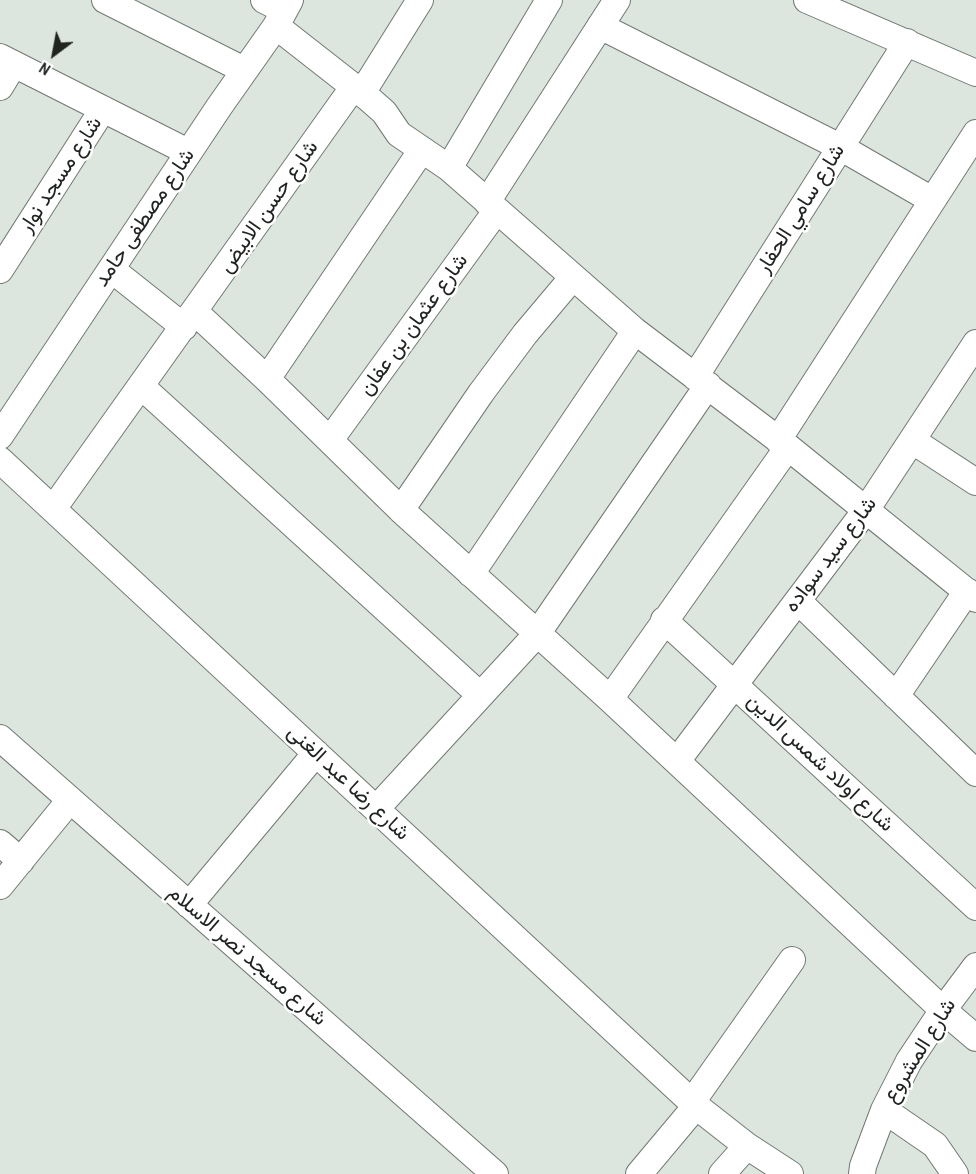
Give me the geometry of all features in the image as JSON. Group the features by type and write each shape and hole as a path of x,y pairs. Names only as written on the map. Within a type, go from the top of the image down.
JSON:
{"street":[{"path":"105,0 244,70"},
{"name":"شارع حسن الابيض","path":"53,509 358,90 420,0"},
{"path":"449,168 549,0"},
{"name":"شارع عثمان بن عفان","path":"330,440 492,206 617,0"},
{"path":"807,0 976,73"},
{"path":"278,9 358,90 384,112 399,134 449,168 635,331 783,444 971,595 896,696"},
{"name":"شارع مصطفى حامد","path":"0,436 244,70 278,9"},
{"path":"600,26 840,147 932,200"},
{"name":"شارع سامي الحفار","path":"376,809 537,634 702,381 840,147 907,42"},
{"path":"0,87 7,60 188,152"},
{"name":"شارع مسجد نوار","path":"0,270 104,109"},
{"path":"610,699 783,444 932,200 976,133"},
{"path":"267,379 421,151"},
{"path":"111,269 190,320 267,379 401,510 610,699 943,1010 976,1038"},
{"path":"401,510 481,393 525,334 573,277"},
{"path":"471,574 635,331"},
{"name":"شارع سيد سواده","path":"677,761 866,510 913,441 968,374 976,344"},
{"path":"141,387 480,695"},
{"path":"913,441 976,482"},
{"name":"شارع رضا عبد الغنى","path":"0,460 694,1104 747,1146 790,1174"},
{"path":"798,601 976,773"},
{"name":"شارع اولاد شمس الدين","path":"664,620 976,907"},
{"name":"شارع مسجد نصر الاسلام","path":"0,738 495,1174"},
{"path":"189,904 316,753"},
{"path":"0,886 70,800"},
{"path":"0,843 21,861"},
{"path":"639,1174 694,1104 792,960"},
{"name":"شارع المشروع","path":"862,1174 884,1110 909,1061 976,966"},
{"path":"884,1110 935,1145 955,1174"},
{"path":"723,1174 747,1146"}]}
